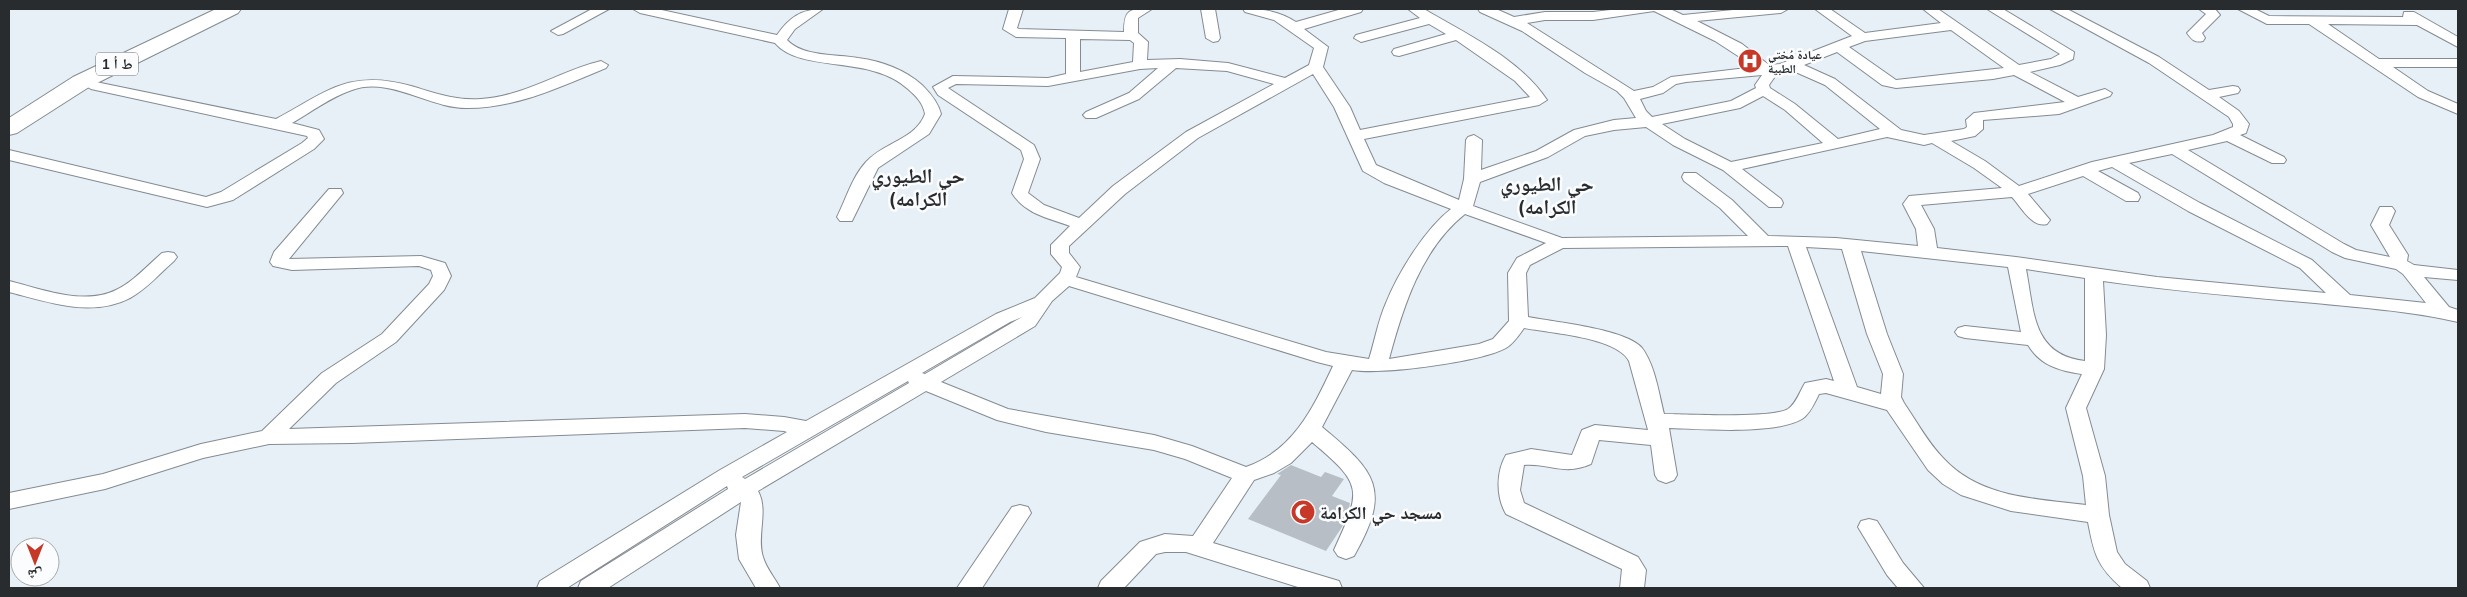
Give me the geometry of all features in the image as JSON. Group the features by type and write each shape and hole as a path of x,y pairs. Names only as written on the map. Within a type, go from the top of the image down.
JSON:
{"highway":[{"name":"ط أ 1","path":"9,118 21,108 96,66 213,9"},
{"name":"ط أ 1","path":"9,128 56,97 108,69 231,9"}],"street":[{"path":"558,31 602,9"},
{"path":"640,9 780,40 786,47 800,53 855,61 893,73 914,86 928,100 933,114 927,127 920,134 888,152 872,166 846,218"},
{"path":"792,9 812,11"},
{"path":"1016,9 1010,29 1016,33 1133,36"},
{"path":"1140,66 1141,42 1130,32 1131,18 1134,14 1146,9"},
{"path":"1208,9 1213,38"},
{"path":"1250,9 1279,17 1321,46 1316,67 1342,107 1369,168 1378,174 1463,208 1533,232 1560,244 1795,241 1850,245 2016,262 2158,283 2344,300 2450,313"},
{"path":"1295,27 1356,9"},
{"path":"1356,136 1538,100 1520,79 1458,35 1415,9"},
{"path":"1485,9 1515,21 1590,70 1622,88 1631,96 1639,113 1649,122 1679,142 1729,167 1775,203"},
{"path":"1515,21 1545,16 1592,16 1649,9"},
{"path":"1660,9 1725,40 1767,69 1769,78 1762,85 1764,90 1790,107 1835,145"},
{"path":"1681,19 1781,9"},
{"path":"1822,9 1862,37"},
{"path":"1930,9 2016,70 2078,103"},
{"path":"1836,45 1887,82 1896,84 1982,77 2055,62 2069,54 1994,9"},
{"path":"1928,252 1925,229 1912,204 1915,200 2018,192 2114,161 2229,136 2240,130 2241,124 2234,114 2154,60 2057,9"},
{"path":"2198,38 2194,33 2213,15 2212,12 2206,9"},
{"path":"2245,9 2264,20 2419,21"},
{"path":"2397,9 2458,42"},
{"path":"780,40 790,26 812,11"},
{"path":"1361,38 1430,19"},
{"path":"2313,20 2423,94 2458,109"},
{"path":"1631,96 1658,90 1668,82 1686,78 1792,65 1836,45 1862,37 1954,26"},
{"path":"1073,35 1073,77"},
{"path":"1398,52 1458,35"},
{"path":"1082,225 1033,207 1022,200 1021,186 1032,159 1028,148 940,89 943,84 953,80 1035,82 1140,66 1173,63 1228,67 1286,83"},
{"path":"1091,115 1134,96 1173,63"},
{"path":"2376,63 2458,63"},
{"path":"278,124 346,86 357,83 377,82 458,104 482,104 521,95 601,65"},
{"path":"1792,65 1830,82 1894,132 1916,140 1936,139 1973,131 1976,127 1974,120 1979,116 2059,109 2105,93"},
{"path":"549,588 735,483 925,382 1028,322 1042,302 1070,274 1071,267 1059,250 1064,241 1119,190 1192,135 1316,67"},
{"path":"9,137 91,85 101,78 108,69"},
{"path":"9,155 202,201 214,201 228,196 312,144 316,139 313,133 278,124 91,85"},
{"path":"1472,179 1542,154 1580,133 1614,125 1649,122 1736,105 1764,90"},
{"path":"2206,95 2234,90"},
{"path":"1729,167 1894,132"},
{"path":"2229,136 2278,160"},
{"path":"1936,139 1973,160 2018,192 2041,220"},
{"path":"1377,366 1395,303 1411,272 1442,224 1463,208 1472,179 1474,140"},
{"path":"2174,149 2351,254 2403,267 2458,275"},
{"path":"2114,161 2194,207 2306,264 2344,300"},
{"path":"2084,170 2132,197"},
{"path":"1690,176 1732,210 1764,242"},
{"path":"270,437 329,378 389,338 437,286 442,276 439,267 435,264 421,261 292,265 279,262 280,256 335,193"},
{"path":"2386,211 2380,225 2399,255 2403,267 2450,313"},
{"path":"1795,241 1848,391"},
{"path":"1065,279 1345,363 1377,366 1483,350 1500,343 1509,335 1519,321 1516,282 1523,262 1560,244"},
{"path":"1850,245 1877,334 1893,374 1891,391 1894,405 1936,466 1958,486 1976,494 1997,500 2098,515"},
{"path":"9,287 79,301 100,302 115,298 128,291 168,257"},
{"path":"2016,262 2032,339 2040,352 2060,364 2094,369"},
{"path":"2094,274 2096,335 2094,369 2076,408 2094,476 2098,515 2106,554 2117,570 2138,588"},
{"path":"590,588 808,429 1003,318 1042,302"},
{"path":"1519,321 1615,339 1634,351 1639,361 1659,430 1666,475"},
{"path":"1965,332 2032,339"},
{"path":"905,373 977,406 1002,414 1055,428 1104,434 1176,448 1246,475 1256,472 1282,458 1312,430 1345,363"},
{"path":"1632,588 1634,570 1630,563 1586,544 1514,508 1509,490 1514,460 1525,456 1570,464 1578,462 1583,459 1590,435 1595,432 1659,430 1788,417 1795,414 1812,388 1826,386 1894,405"},
{"path":"9,500 50,494 105,481 201,451 270,437 361,436 745,421 784,424 808,429"},
{"path":"1312,430 1351,463 1366,488 1366,500 1361,519 1346,550"},
{"path":"1199,546 1246,475"},
{"path":"735,483 752,503 748,536 751,559 768,588"},
{"path":"969,588 1020,512"},
{"path":"1869,527 1895,569 1912,588"},
{"path":"1110,588 1141,554 1154,545 1176,542 1199,546 1240,561 1330,588"}],"building":[{"name":"مسجد حي الكرامة","path":"1291,465 1321,477 1325,472 1344,479 1332,496 1350,503 1348,513 1342,527 1326,551 1248,519 1281,475 1277,474"}],"place":[{"name":"عيادة مُختي الطبية","path":"1750,61"},
{"name":"مسجد حي الكرامة","path":"1303,512"}],"district":[{"name":"حي الطيوري (الكرامه","path":"918,186"},
{"name":"حي الطيوري (الكرامه","path":"1547,194"}]}
